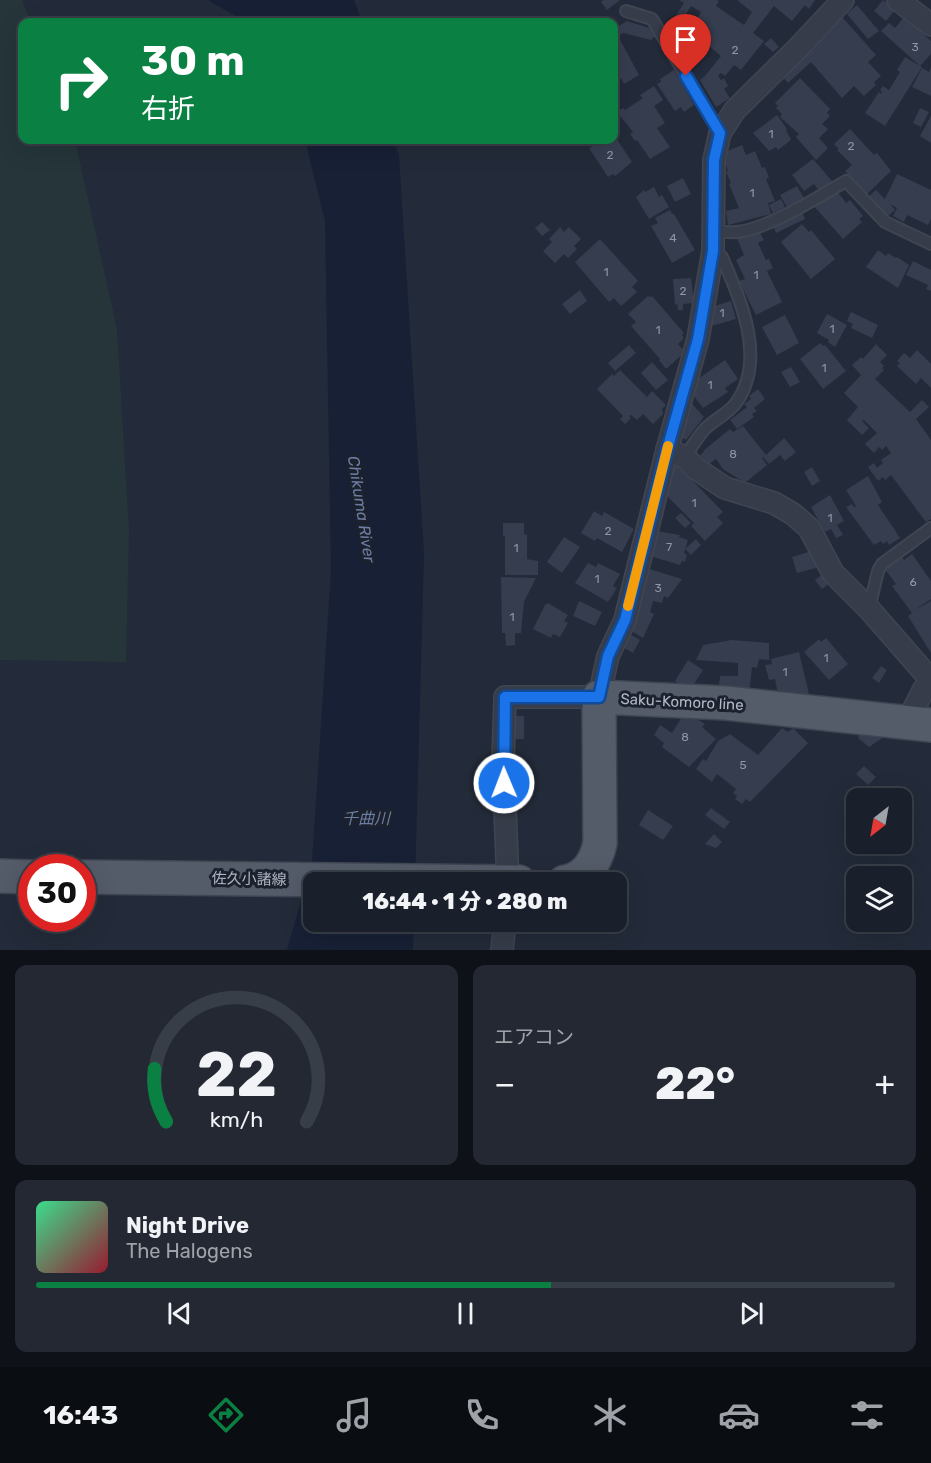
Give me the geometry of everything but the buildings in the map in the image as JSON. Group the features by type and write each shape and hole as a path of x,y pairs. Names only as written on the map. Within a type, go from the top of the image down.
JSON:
{"main road":[{"name":"Saku-Komoro line","path":"586,872 600,843 599,697 726,703 924,729"},
{"path":"0,876 18,877"},
{"name":"佐久小諸線","path":"96,877 303,879"}],"street":[{"path":"508,872 503,762 505,697 599,697 608,656 625,620 676,453 698,339 713,241 714,160 720,133 735,110 843,0"},
{"path":"898,0 931,25"},
{"path":"676,453 726,488 774,503 793,514 809,528 833,573 869,609 931,680 924,689 924,729"},
{"path":"502,950 504,932"}],"lane":[{"path":"626,10 652,19 720,133"},
{"path":"676,453 736,404 750,366 751,345 747,323 722,257 713,241 766,223 846,181 885,222 931,244"},
{"path":"869,609 878,571 882,564 931,528"}],"shaded area":[{"path":"0,0 22,0 29,18 18,18 18,144 76,144 117,329 129,530 126,662 0,660"}],"water":[{"path":"208,0 354,0 361,18 239,18"},
{"name":"千曲川","path":"306,144 395,144 399,156 424,553 415,872 309,872 312,862 331,571 325,221"},
{"name":"千曲川","path":"303,894 303,932 414,932 413,950 287,950"}],"slow traffic":[{"path":"628,606 668,446"}],"route":[{"path":"504,783 505,697 599,697 608,656 625,620 667,450 698,339 713,251 714,160 720,133 686,76"}],"water label":[{"name":"Chikuma River","path":"362,509"}]}
